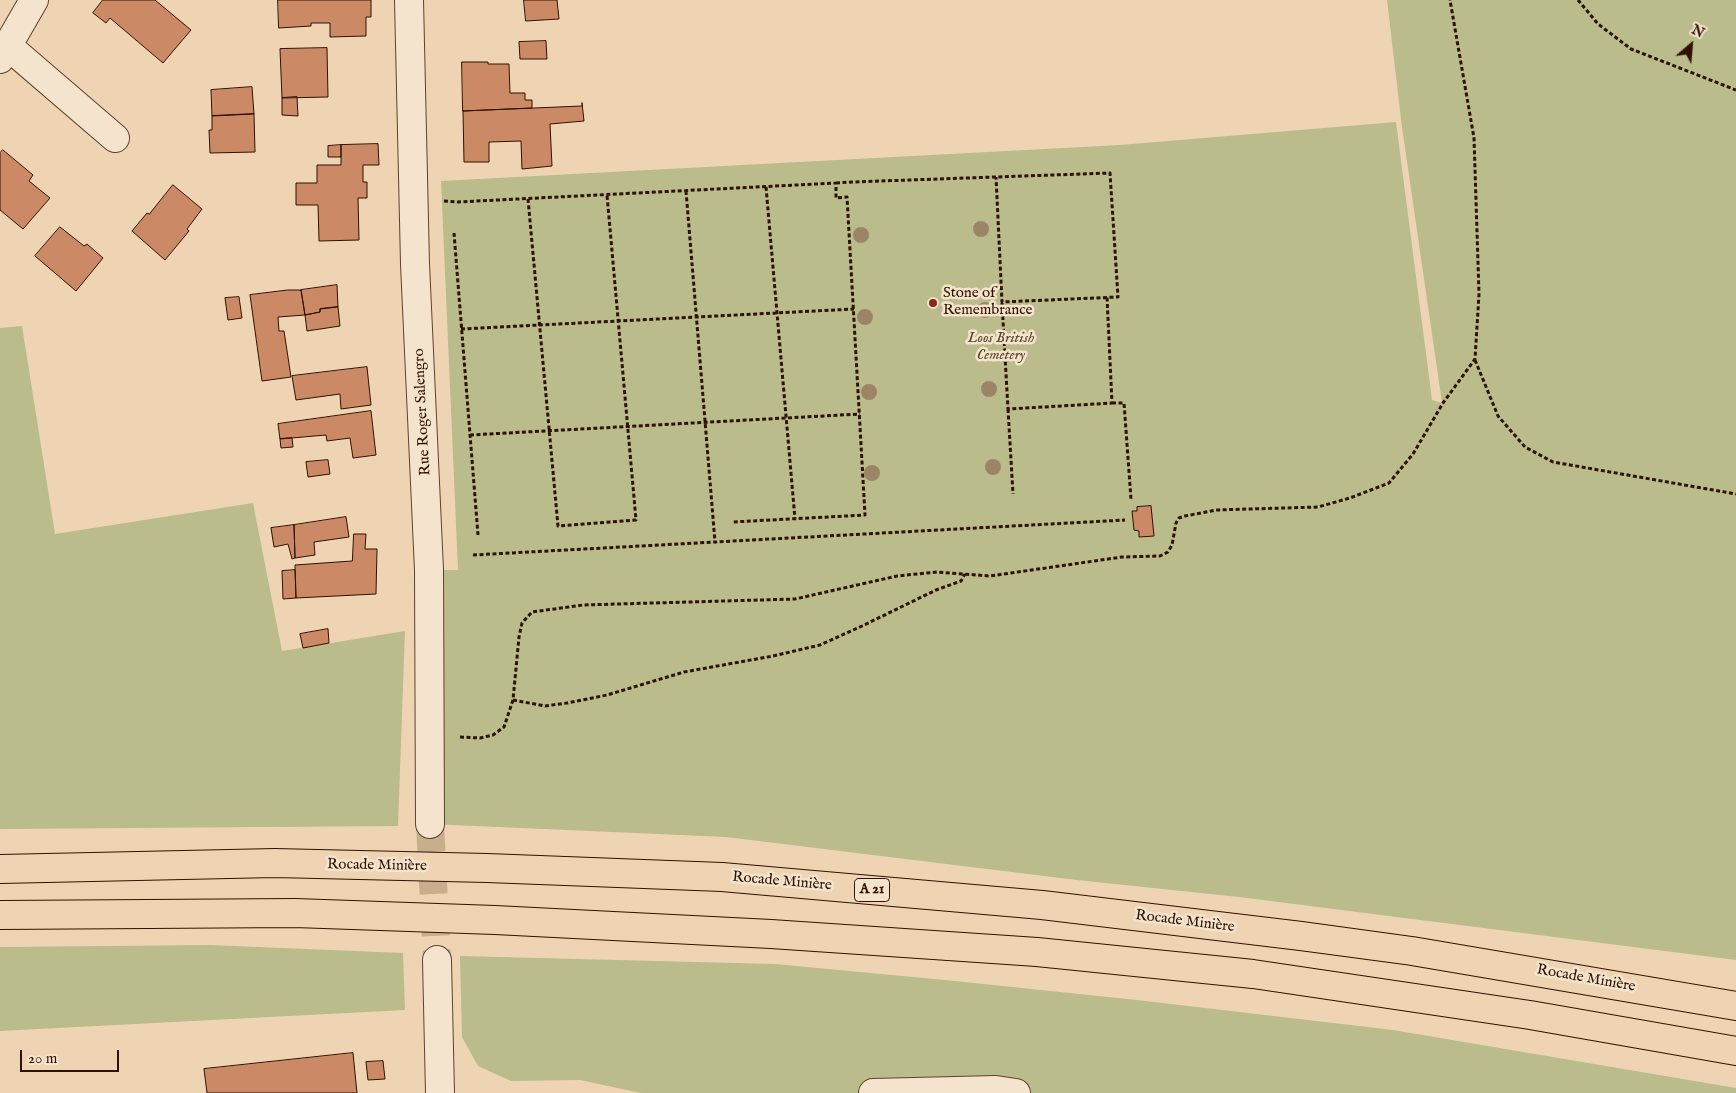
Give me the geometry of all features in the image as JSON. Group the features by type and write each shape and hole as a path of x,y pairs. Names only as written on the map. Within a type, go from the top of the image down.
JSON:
{"highway":[{"name":"Rocade Minière","path":"0,870 275,863 487,868 732,878 1042,904 1412,950 1736,1006"},
{"path":"0,915 295,913 495,920 771,934 1037,952 1253,974 1530,1015 1736,1051"}],"street":[{"path":"34,0 4,52 115,138"},
{"name":"Rue Roger Salengro","path":"409,0 415,264 429,570 430,824"},
{"path":"437,960 440,1093"},
{"path":"873,1093 996,1090 1016,1093"}],"path":[{"path":"1450,0 1474,138 1479,294 1475,359 1498,416 1525,447 1553,462 1736,494"},
{"path":"1578,0 1598,24 1631,49 1736,90"},
{"path":"414,200 458,202 836,183 1110,173 1118,297 1002,302"},
{"path":"996,177 1013,494"},
{"path":"733,522 865,515 847,197 836,198 836,183"},
{"path":"766,187 795,519"},
{"path":"686,191 715,542"},
{"path":"528,199 558,526 636,520 607,195"},
{"path":"454,232 478,535"},
{"path":"1107,297 1112,403"},
{"path":"462,329 854,309"},
{"path":"429,735 480,738 493,736 504,727 513,700 522,623 532,612 582,605 795,599 897,576 937,572 990,576 1122,558 1160,556 1168,552 1172,544 1176,523 1179,518 1185,516 1216,510 1318,507 1373,490 1390,483 1413,454 1443,403 1475,359"},
{"path":"1008,409 1124,403 1131,500"},
{"path":"470,434 860,414"},
{"path":"473,555 1125,520"},
{"path":"513,700 545,706 567,703 607,694 684,672 773,656 820,645 936,590 961,581 965,574"}],"green space":[{"name":"Loos British Cemetery","path":"1387,0 1736,0 1736,960 1239,897 1077,880 726,837 430,824 429,570 458,570 441,181 1120,145 1396,122 1432,400 1442,403 1402,127"},
{"path":"22,326 55,534 253,503 282,651 405,631 398,826 0,829 0,328"},
{"path":"210,945 403,953 405,1010 0,1031 0,947"},
{"path":"460,956 775,964 1137,1000 1393,1030 1736,1088 1736,1093 641,1093 580,1080 511,1081 478,1066 462,1037"}],"building":[{"path":"103,0 155,0 191,30 163,63 110,18 106,23 93,13"},
{"path":"278,0 371,0 371,17 366,17 366,36 330,37 330,23 311,23 311,26 279,28"},
{"path":"524,0 557,0 559,19 526,21"},
{"path":"546,41 547,59 520,59 519,42"},
{"path":"327,48 328,97 282,98 280,49"},
{"path":"462,62 509,64 510,93 525,93 525,100 532,100 532,108 463,111"},
{"path":"252,87 254,114 212,116 211,90"},
{"path":"297,97 298,116 282,115 282,98"},
{"path":"582,103 584,121 550,124 552,166 522,169 521,141 489,142 489,162 464,162 463,111 582,106"},
{"path":"254,114 255,152 210,153 209,130 212,130 212,116"},
{"path":"378,144 379,165 363,165 363,182 367,182 367,198 358,198 359,240 319,241 318,205 296,205 296,183 317,183 317,165 341,165 341,145"},
{"path":"341,145 341,157 328,157 328,146"},
{"path":"3,150 33,175 29,181 50,198 23,229 0,210 0,153"},
{"path":"173,185 202,209 187,229 189,231 165,260 132,231"},
{"path":"60,227 84,246 87,244 103,258 76,291 35,256"},
{"path":"337,285 338,307 320,309 320,312 305,315 301,290"},
{"path":"301,290 305,315 278,317 279,331 284,331 291,377 262,381 250,295"},
{"path":"239,297 242,318 228,320 225,298"},
{"path":"338,307 340,326 307,331 305,315 320,312 320,309"},
{"path":"367,367 371,405 341,409 340,394 296,400 292,376"},
{"path":"371,411 376,455 353,458 350,438 327,441 326,435 280,439 278,424"},
{"path":"292,438 293,447 281,448 280,439"},
{"path":"328,460 330,474 308,477 306,462"},
{"path":"1151,506 1154,536 1139,537 1139,531 1134,530 1132,511 1137,511 1137,507"},
{"path":"346,517 349,537 314,542 315,555 295,558 294,525"},
{"path":"294,525 295,558 292,559 288,544 274,547 271,528"},
{"path":"354,534 366,534 365,549 377,549 376,594 296,598 295,565 352,561"},
{"path":"295,570 296,598 283,599 282,571"},
{"path":"328,629 329,643 303,648 300,634"},
{"path":"353,1053 357,1093 207,1093 204,1069"},
{"path":"383,1061 385,1079 368,1080 366,1062"}],"tunnel":[{"path":"430,824 437,960"}],"place":[{"name":"Stone of Remembrance","path":"933,303"}]}
